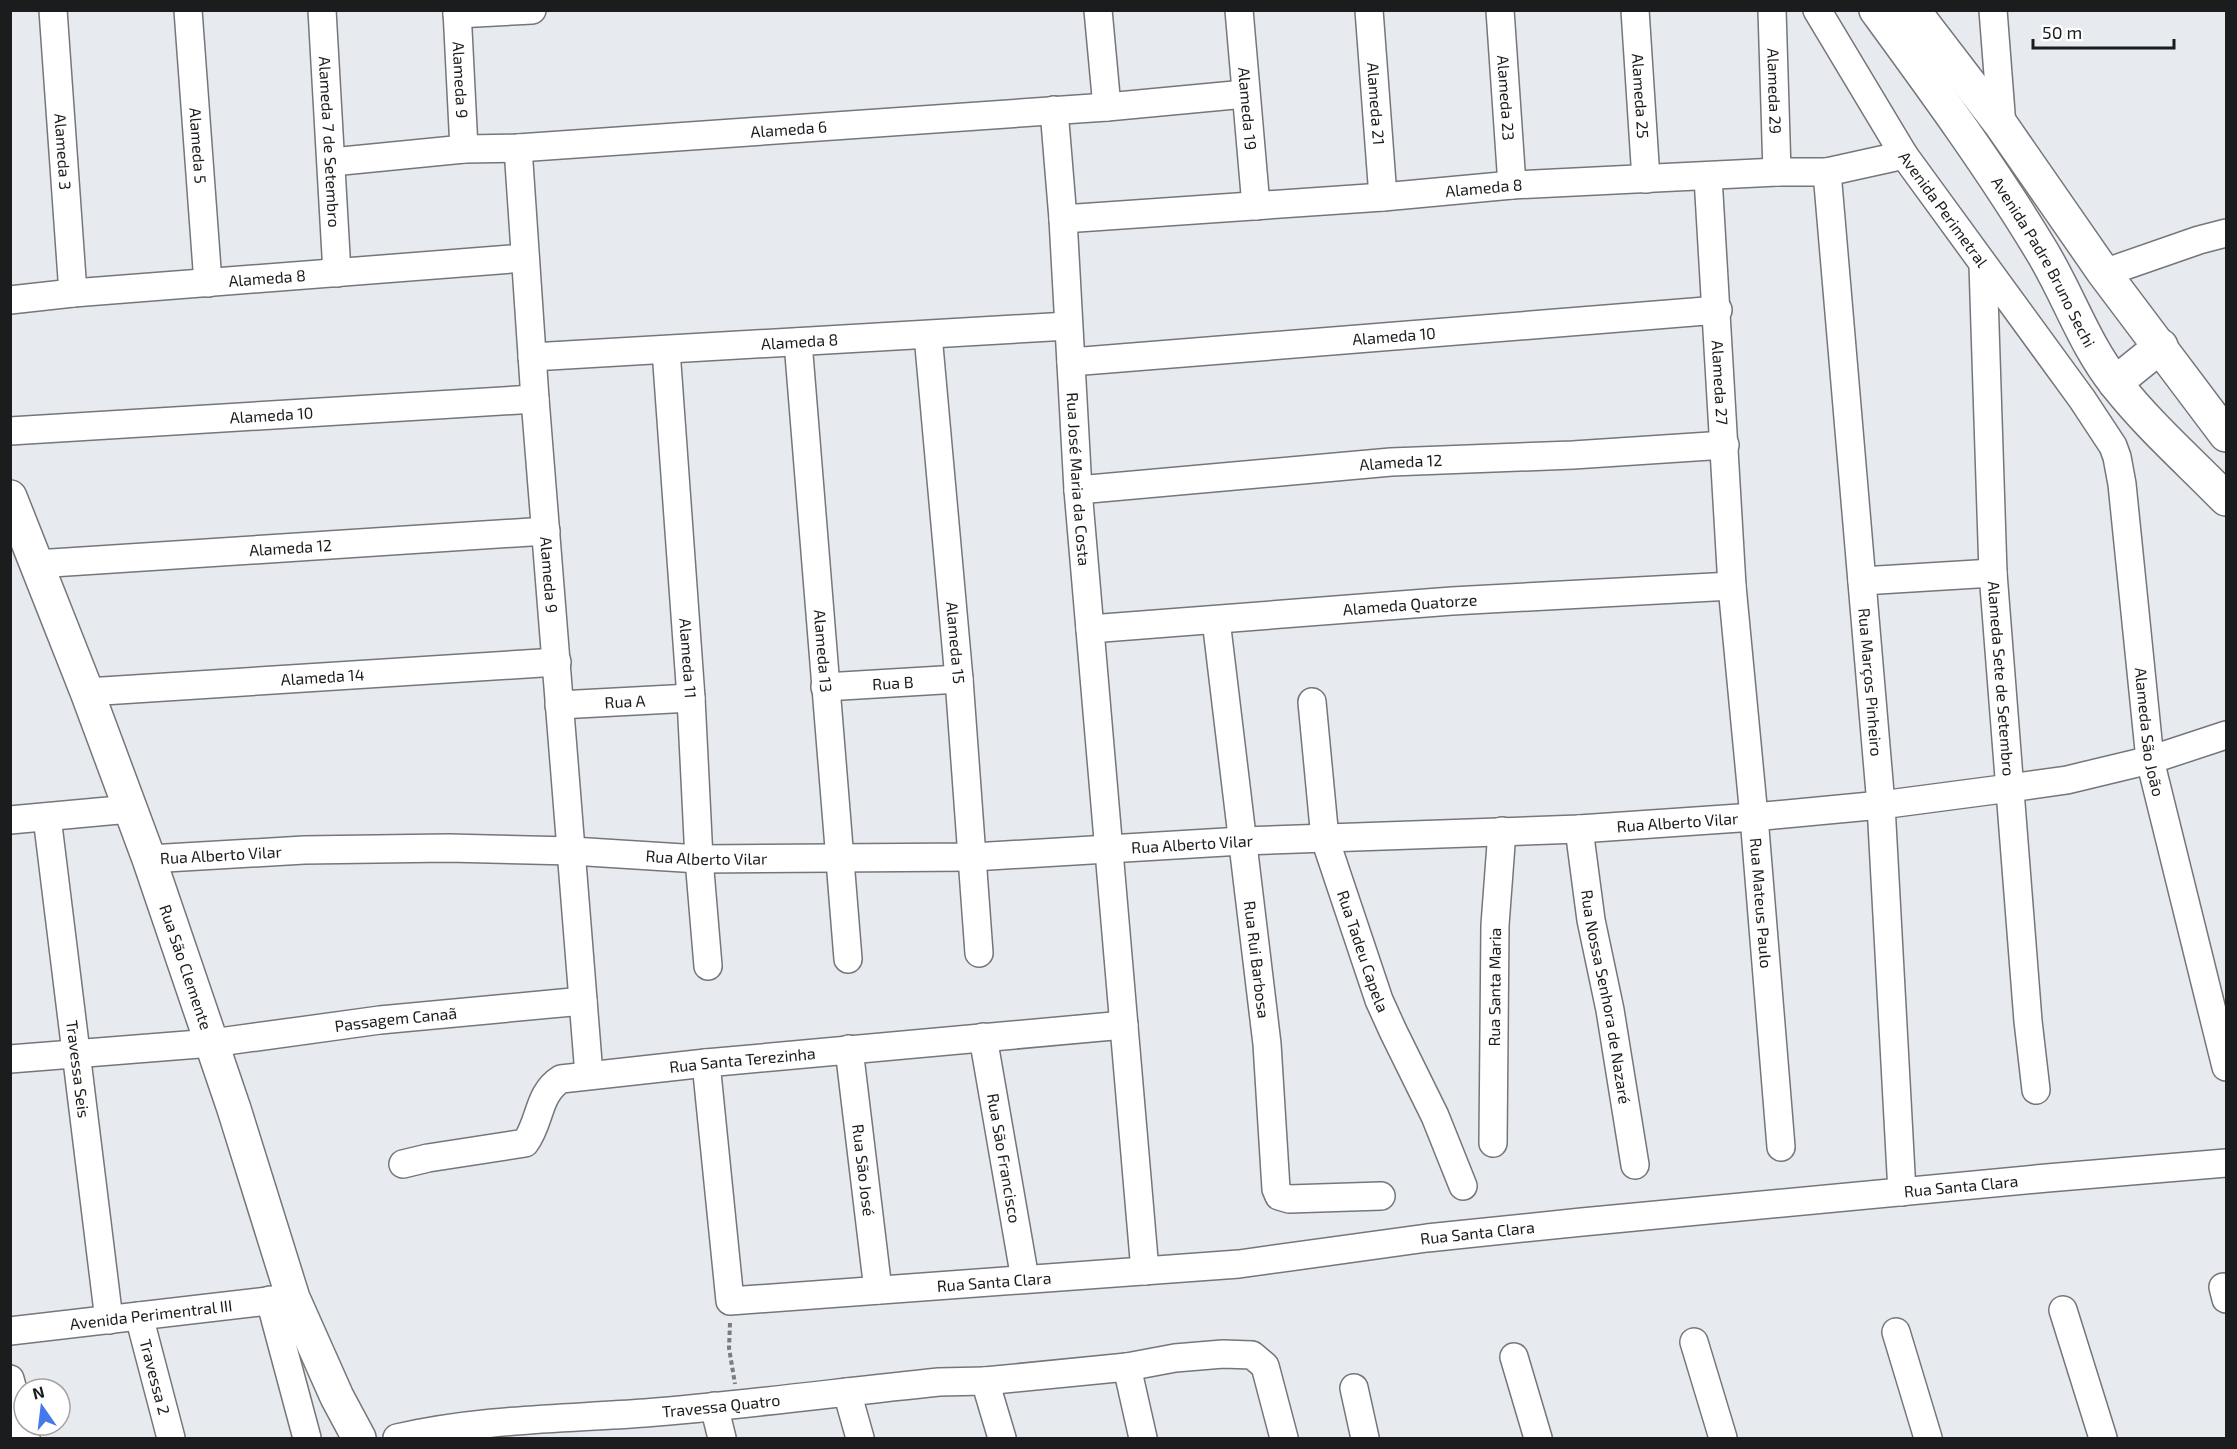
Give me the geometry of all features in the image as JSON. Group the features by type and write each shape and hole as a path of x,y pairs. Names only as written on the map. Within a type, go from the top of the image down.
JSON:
{"main road":[{"name":"Avenida Padre Bruno Sechi","path":"1876,10 2025,223 2050,264 2078,324 2115,383 2226,499"},
{"path":"1913,10 2002,126 2104,273 2226,435"},
{"path":"2115,383 2161,346"},
{"name":"Rua São Clemente","path":"10,497 87,692 149,859 212,1043 281,1299 359,1438"}],"street":[{"name":"Alameda 3","path":"53,10 74,293"},
{"name":"Alameda 5","path":"188,10 208,283"},
{"name":"Alameda 7 de Setembro","path":"321,10 337,273"},
{"path":"457,12 532,10"},
{"path":"1098,10 1107,107"},
{"name":"Alameda 19","path":"1239,10 1256,206"},
{"name":"Alameda 21","path":"1369,10 1383,197"},
{"name":"Alameda 23","path":"1500,10 1512,185"},
{"name":"Alameda 25","path":"1635,10 1646,180"},
{"name":"Alameda 29","path":"1772,10 1777,172"},
{"name":"Avenida Perimetral","path":"1817,10 1904,155 2082,399"},
{"path":"1994,10 2002,126"},
{"name":"Alameda 9","path":"457,12 464,149"},
{"name":"Alameda 6","path":"332,162 464,149 518,148 1107,107 1245,94"},
{"name":"Rua José Maria da Costa","path":"1054,110 1063,219 1078,490 1107,848"},
{"name":"Alameda 9","path":"518,148 535,399 589,1075"},
{"name":"Alameda 8","path":"1063,219 1383,197 1512,185 1777,172 1827,172 1904,155"},
{"name":"Rua Marços Pinheiro","path":"1827,172 1881,805 1902,1192"},
{"name":"Alameda 27","path":"1708,177 1718,310 1732,586"},
{"path":"2104,273 2226,233"},
{"name":"Alameda 8","path":"10,300 525,258"},
{"name":"Alameda Sete de Setembro","path":"1983,265 1993,573 2028,1021 2036,1090"},
{"name":"Alameda 10","path":"1071,362 1718,310"},
{"name":"Alameda 8","path":"532,357 1068,326"},
{"name":"Alameda 15","path":"928,335 959,679 979,953"},
{"name":"Alameda 13","path":"798,342 849,959"},
{"name":"Alameda 11","path":"666,350 708,966"},
{"name":"Alameda 10","path":"10,431 535,399"},
{"name":"Alameda São João","path":"2082,399 2105,433 2117,457 2150,760 2226,1067"},
{"name":"Alameda 12","path":"1078,490 1391,462 1573,455 1725,445"},
{"name":"Alameda 12","path":"36,564 546,531"},
{"path":"1862,581 1993,573"},
{"name":"Alameda Quatorze","path":"1090,629 1452,601 1732,586"},
{"name":"Rua Mateus Paulo","path":"1732,586 1781,1147"},
{"name":"Rua Rui Barbosa","path":"1216,620 1267,1044 1276,1189 1279,1196 1290,1199 1381,1196"},
{"name":"Alameda 14","path":"87,692 557,662"},
{"name":"Rua B","path":"825,687 959,679"},
{"name":"Rua A","path":"559,705 691,698"},
{"name":"Rua Tadeu Capela","path":"1312,702 1325,839 1379,1000 1435,1116 1463,1186"},
{"name":"Rua Alberto Vilar","path":"149,859 304,850 448,848 572,851 699,860 841,860 973,857 1242,841 1579,829 1754,818 1881,805 2067,780 2150,760 2226,735"},
{"path":"10,820 130,809"},
{"name":"Travessa Seis","path":"47,816 109,1320"},
{"name":"Rua Nossa Senhora de Nazaré","path":"1579,829 1591,920 1610,1010 1635,1165"},
{"name":"Rua Santa Maria","path":"1493,1143 1495,925 1502,831"},
{"path":"1107,848 1145,1271"},
{"name":"Passagem Canaã","path":"10,1059 212,1043 380,1020 583,1001"},
{"name":"Rua Santa Terezinha","path":"403,1164 525,1143 534,1129 542,1102 551,1085 561,1078 706,1062 1124,1025"},
{"name":"Rua São Francisco","path":"983,1037 1025,1279"},
{"name":"Rua São José","path":"849,1049 878,1290"},
{"path":"706,1062 730,1301"},
{"name":"Rua Santa Clara","path":"730,1301 1239,1264 1427,1238 1582,1222 2226,1163"},
{"path":"281,1299 308,1438"},
{"name":"Avenida Perimentral III","path":"10,1331 281,1299"},
{"path":"2063,1310 2103,1438"},
{"name":"Travessa 2","path":"139,1316 171,1438"},
{"path":"1896,1332 1928,1438"},
{"path":"1694,1342 1723,1438"},
{"path":"1002,1438 985,1381 1127,1367 1175,1358 1223,1354 1252,1355 1264,1366 1284,1438"},
{"path":"1514,1357 1538,1438"},
{"path":"1127,1367 1143,1438"},
{"path":"10,1379 26,1438"},
{"name":"Travessa Quatro","path":"397,1438 434,1430 528,1419 577,1428 726,1405 939,1382 985,1381"},
{"path":"1354,1388 1365,1438"},
{"path":"847,1392 860,1438"},
{"path":"722,1438 726,1405"}],"path":[{"path":"726,1405 730,1301"}]}
